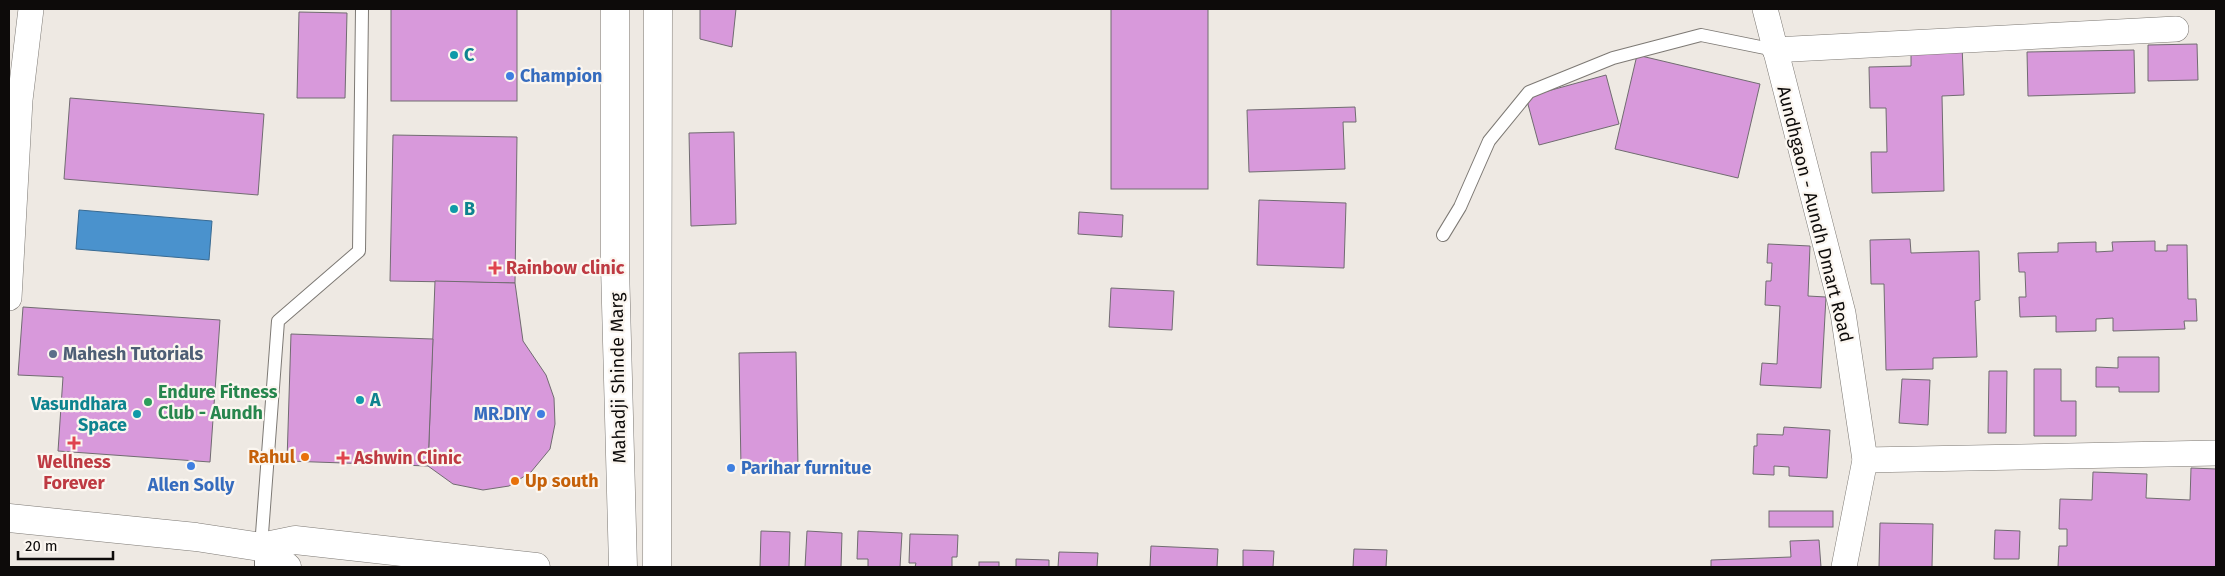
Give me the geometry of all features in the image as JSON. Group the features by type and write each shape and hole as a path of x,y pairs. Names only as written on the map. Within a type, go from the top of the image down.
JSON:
{"main road":[{"name":"Mahadji Shinde Marg","path":"615,9 615,266 622,567"},
{"path":"657,567 658,9"},
{"path":"9,518 196,537 287,567"},
{"path":"261,557 295,540 536,567"}],"street":[{"path":"9,298 20,100 31,9"},
{"name":"Aundhgaon - Aundh Dmart Road","path":"1765,9 1843,313 1865,460 1844,567"},
{"path":"1774,50 2176,29"},
{"path":"1865,460 2216,453"}],"lane":[{"path":"261,557 278,321 359,251 362,9"},
{"path":"1443,235 1460,207 1489,141 1529,92 1613,58 1701,35 1774,50"}],"water":[{"path":"79,210 212,221 209,260 76,249"}],"building":[{"name":"C","path":"391,9 517,9 517,101 391,101"},
{"path":"700,9 736,9 732,47 700,39"},
{"path":"1111,9 1208,9 1208,189 1111,189"},
{"path":"299,12 347,13 345,98 297,98"},
{"path":"2197,44 2198,80 2148,81 2148,45"},
{"path":"1962,45 1964,95 1942,96 1944,191 1872,193 1871,152 1887,152 1886,108 1870,108 1869,67 1911,66 1911,46"},
{"path":"2134,50 2135,93 2028,96 2027,52"},
{"path":"1637,55 1760,84 1738,178 1615,149"},
{"path":"1606,75 1619,124 1539,145 1526,97"},
{"path":"70,98 264,114 258,195 64,179"},
{"path":"1355,107 1356,122 1343,122 1345,169 1249,172 1247,110"},
{"path":"734,132 736,224 691,226 689,133"},
{"name":"B","path":"393,135 517,137 515,283 390,281"},
{"path":"1259,200 1346,203 1344,268 1257,265"},
{"path":"1079,212 1123,215 1122,237 1078,234"},
{"path":"1910,239 1911,253 1979,251 1980,300 1975,301 1977,357 1933,358 1933,369 1886,370 1884,284 1871,284 1870,240"},
{"path":"2155,241 2155,251 2167,251 2167,245 2187,245 2188,299 2196,299 2197,321 2184,321 2185,329 2113,331 2113,318 2096,319 2096,331 2056,332 2056,316 2020,317 2019,297 2026,297 2025,272 2019,272 2018,253 2058,252 2058,243 2096,242 2096,252 2113,251 2112,242"},
{"path":"1768,244 1810,246 1808,296 1826,297 1821,388 1760,385 1762,363 1777,364 1780,306 1765,305 1766,281 1771,281 1772,263 1767,263"},
{"path":"435,281 515,283 523,341 546,375 554,398 555,424 550,449 531,472 509,486 483,490 453,484 428,466"},
{"path":"1111,288 1174,291 1172,330 1109,327"},
{"name":"Vasundhara Space","path":"23,307 220,320 210,462 58,451 63,377 18,375"},
{"name":"A","path":"291,334 433,339 428,466 287,461"},
{"path":"796,352 798,467 741,468 739,353"},
{"path":"2118,357 2159,357 2159,392 2119,392 2119,387 2096,387 2096,367 2118,368"},
{"path":"2034,369 2061,369 2061,401 2076,401 2076,436 2034,436"},
{"path":"1989,371 2007,371 2006,433 1988,433"},
{"path":"1902,379 1930,380 1928,425 1899,423"},
{"path":"1784,427 1830,430 1827,478 1789,476 1789,467 1774,466 1774,475 1753,474 1754,446 1757,446 1757,434 1783,435"},
{"path":"2191,468 2216,469 2216,567 2058,567 2059,546 2067,546 2067,529 2059,529 2060,499 2092,500 2093,472 2147,474 2146,498 2190,500"},
{"path":"1769,511 1833,511 1833,527 1769,527"},
{"path":"1880,523 1933,524 1932,567 1879,567"},
{"path":"1995,530 2020,531 2019,559 1994,559"},
{"path":"761,531 790,532 789,567 760,567"},
{"path":"807,531 842,533 841,567 805,567"},
{"path":"858,531 902,533 900,567 868,567 868,559 857,559"},
{"path":"910,534 958,535 957,557 952,557 952,567 915,567 916,563 909,563"},
{"path":"1819,540 1821,567 1711,567 1711,560 1791,557 1790,541"},
{"path":"1151,546 1218,549 1217,567 1150,567"},
{"path":"1354,549 1387,550 1386,567 1353,567"},
{"path":"1243,550 1274,551 1273,567 1243,567"},
{"path":"1059,552 1098,553 1097,567 1058,567"},
{"path":"1016,559 1049,560 1049,567 1016,567"},
{"path":"979,562 999,562 999,567 979,567"}],"place":[{"name":"C","path":"454,55"},
{"name":"Champion","path":"510,76"},
{"name":"B","path":"454,209"},
{"name":"Rainbow clinic","path":"495,268"},
{"name":"Mahesh Tutorials","path":"53,354"},
{"name":"A","path":"360,400"},
{"name":"Endure Fitness Club - Aundh","path":"148,402"},
{"name":"Vasundhara Space","path":"137,414"},
{"name":"MR.DIY","path":"541,414"},
{"name":"Wellness Forever","path":"74,443"},
{"name":"Rahul","path":"305,457"},
{"name":"Ashwin Clinic","path":"343,458"},
{"name":"Allen Solly","path":"191,466"},
{"name":"Parihar furnitue","path":"731,468"},
{"name":"Up south","path":"515,481"}]}
